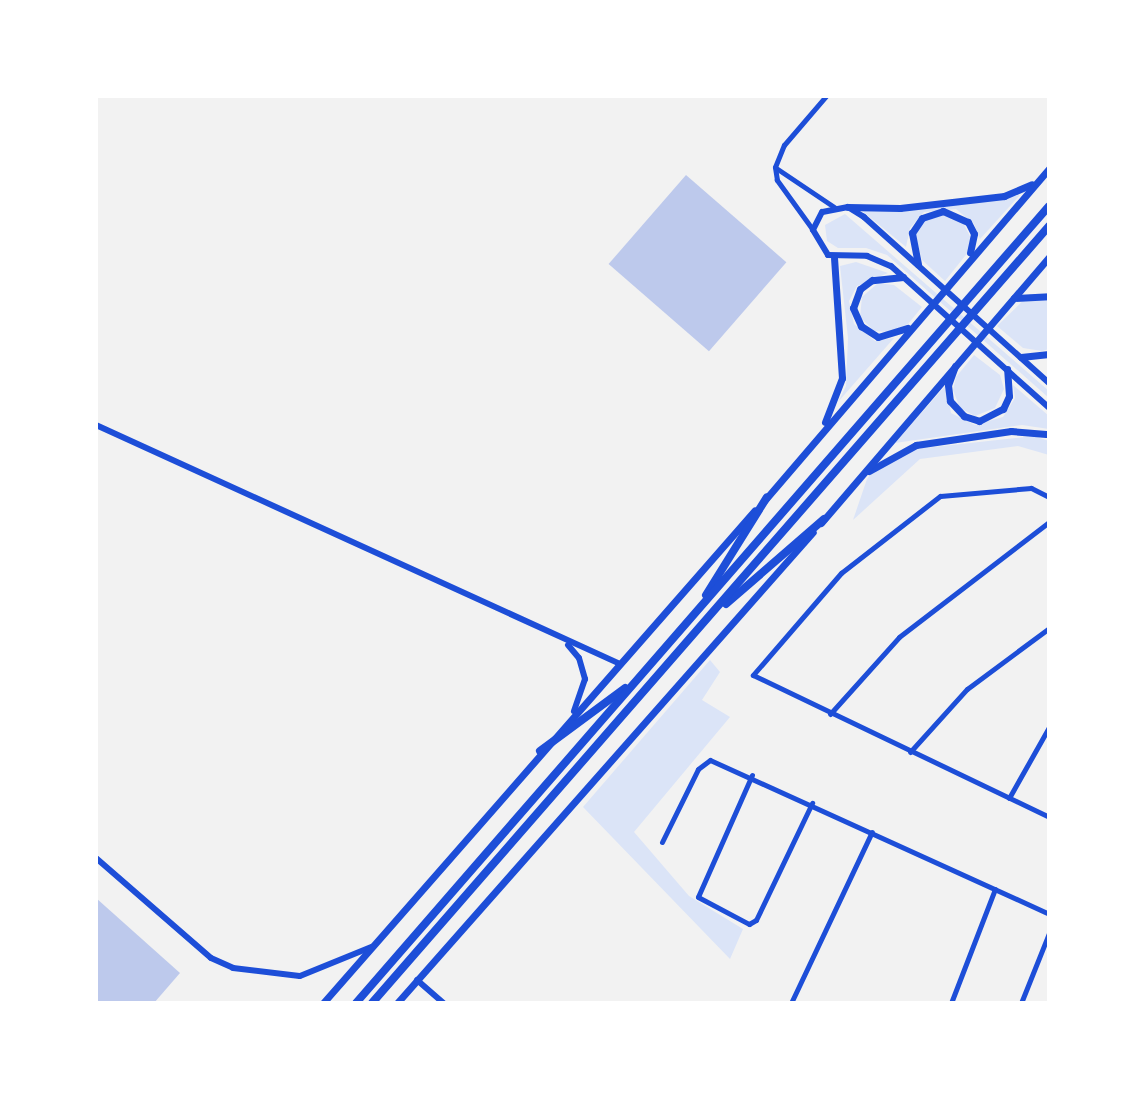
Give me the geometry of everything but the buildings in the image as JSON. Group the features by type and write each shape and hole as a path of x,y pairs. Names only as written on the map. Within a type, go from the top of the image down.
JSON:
{"highway":[{"path":"356,1003 1049,206"},
{"path":"372,1003 1049,226"},
{"path":"698,609 767,497"},
{"path":"709,617 824,519"},
{"path":"540,751 638,678"}],"main road":[{"path":"323,1003 574,711 767,497 820,431 1049,169"},
{"path":"848,207 900,208 1004,196 1038,181"},
{"path":"918,264 912,233 922,218 943,211 962,217 974,234 973,249 959,271"},
{"path":"397,1003 824,519 1049,257"},
{"path":"820,431 842,378 834,258"},
{"path":"903,277 872,280 860,289 853,308 861,326 878,337 910,327"},
{"path":"1012,299 1039,293 1049,296"},
{"path":"1021,357 1049,354"},
{"path":"956,362 948,385 950,401 964,416 979,421 1003,409 1009,396 1007,369"},
{"path":"852,485 892,454 916,445 1011,431 1049,434"}],"street":[{"path":"826,96 784,145 775,167 777,180 813,230 820,247 834,258 879,259 989,352 1049,408"},
{"path":"775,167 834,207"},
{"path":"813,230 822,212 834,207 848,207 918,264 1049,383"},
{"path":"96,425 565,642 618,663"},
{"path":"1049,497 1031,488 946,493 832,582 753,675 1049,817"},
{"path":"830,714 899,637 1049,522"},
{"path":"910,752 967,689 1049,628"},
{"path":"565,642 579,658 585,679 574,711"},
{"path":"1009,798 1049,727"},
{"path":"662,842 702,764 710,760 752,775 1049,914"},
{"path":"752,775 698,892 700,901 753,923 812,803"},
{"path":"791,1003 872,832"},
{"path":"96,858 211,958 233,968 300,976 374,945"},
{"path":"951,1003 995,889"},
{"path":"1021,1003 1049,933"},
{"path":"417,980 443,1003"}],"shaded area":[{"path":"1020,195 980,239 974,224 956,209 924,212 910,228 906,247 861,210 904,211"},
{"path":"940,213 963,223 971,238 969,251 945,281 922,260 915,234 923,222"},
{"path":"845,214 1049,391 1049,398 887,255 866,248 838,248 827,241 825,225"},
{"path":"856,262 888,273 857,286 849,301 854,324 875,341 894,338 838,402 846,386 848,338 840,266"},
{"path":"878,283 894,285 922,307 908,324 888,332 874,331 860,317 862,297"},
{"path":"1030,294 1049,300 1049,349 1042,351 1023,348 997,326"},
{"path":"974,355 1000,375 1004,389 995,408 975,416 960,408 953,390 956,377"},
{"path":"946,385 951,413 975,425 1003,417 1015,398 1013,385 1049,416 1049,429 1022,425 895,443"},
{"path":"1034,436 1049,441 1049,455 1018,446 920,459 853,520 867,479 876,468 915,449"},
{"path":"710,660 720,672 702,700 730,717 634,832 689,896 743,929 730,959 583,807"}]}
